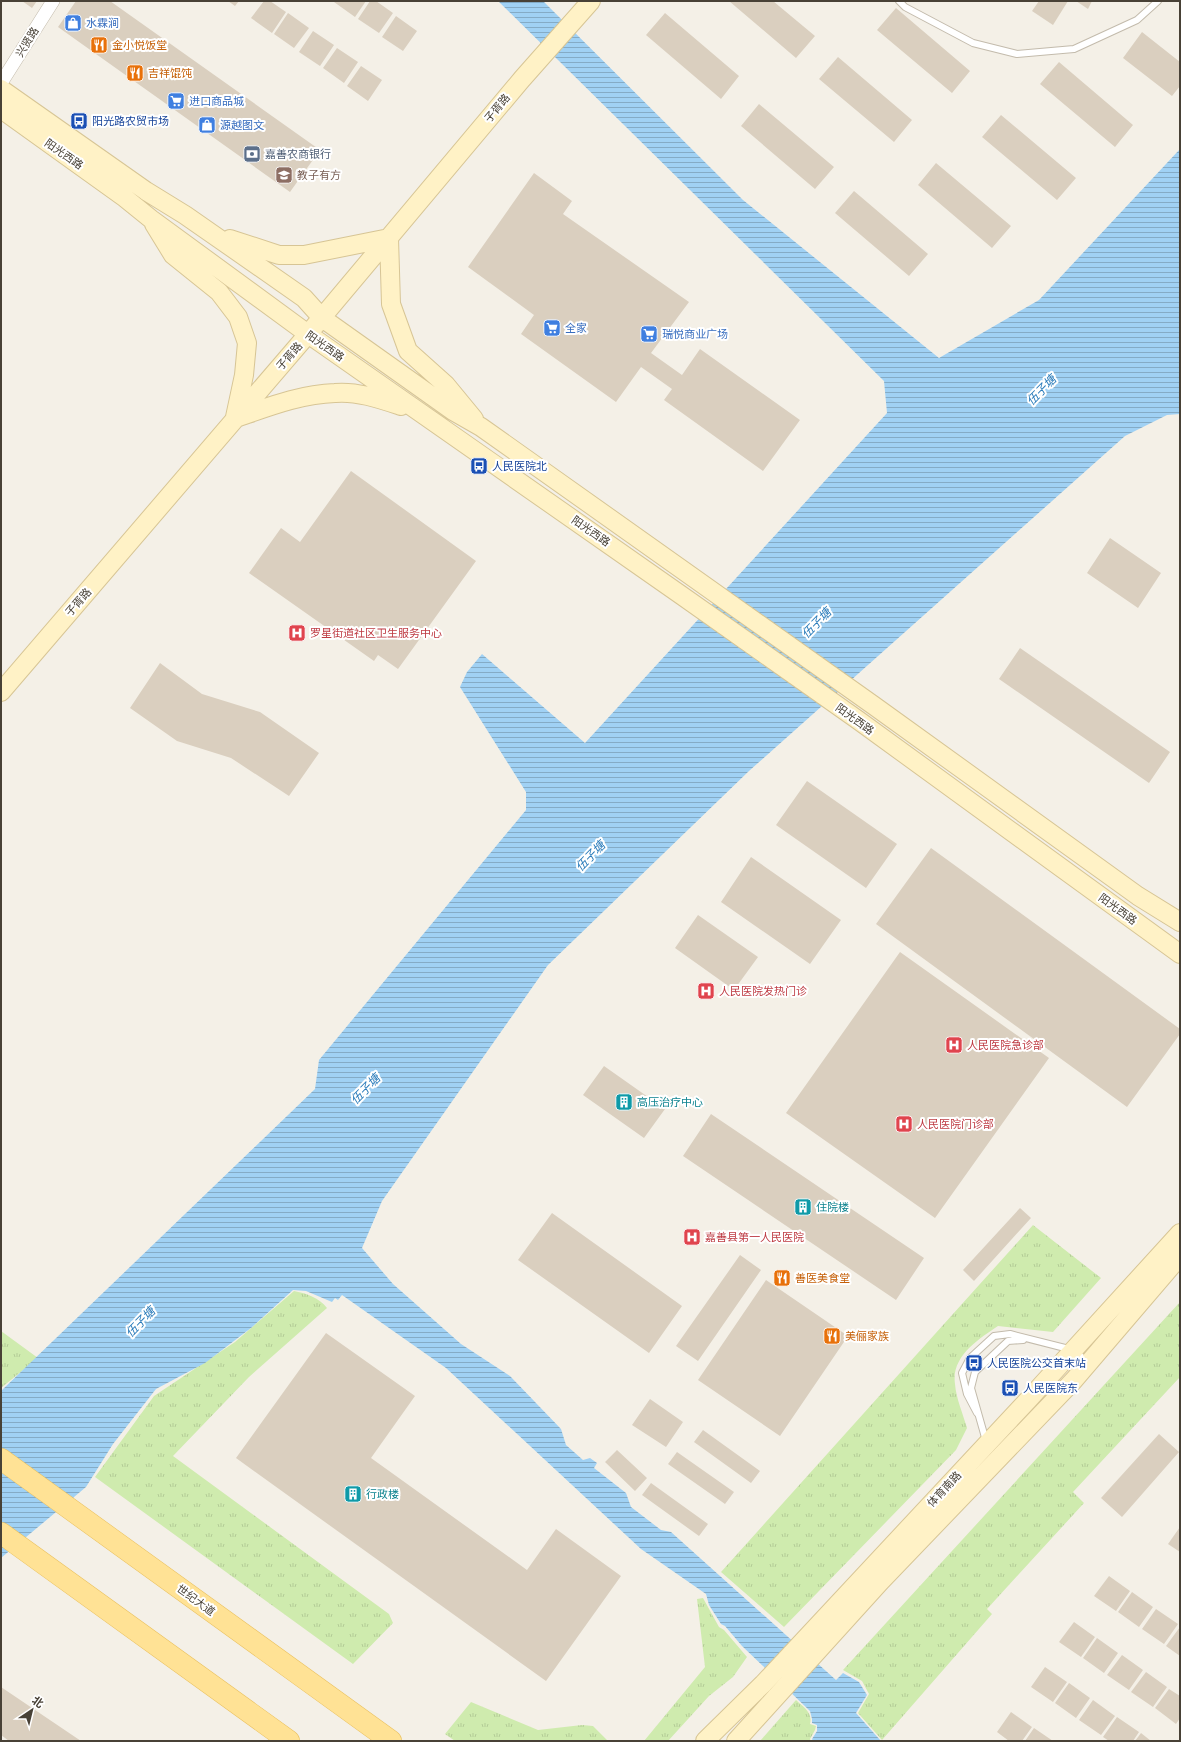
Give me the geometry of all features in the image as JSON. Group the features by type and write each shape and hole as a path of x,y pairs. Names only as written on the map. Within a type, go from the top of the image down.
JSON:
{"main road":[{"name":"子胥路","path":"1,692 322,318 522,79 591,1"},
{"name":"阳光西路","path":"1,89 146,191 212,233 304,298 322,318 453,411 481,427 873,705 1138,896 1180,922"},
{"name":"阳光西路","path":"1,109 125,198 151,219 308,334 858,720 1178,954"},
{"path":"151,219 173,256 219,292 238,316 247,343 244,374 235,418 298,398 336,392 371,396 418,410"},
{"path":"212,233 279,255 311,254 389,238 391,304 408,351 446,385 481,427"},
{"name":"体育南路","path":"736,1741 778,1695 818,1638 986,1443 1180,1233"},
{"name":"体育南路","path":"705,1741 763,1684 818,1638 892,1570 1089,1363 1180,1256"},
{"name":"世纪大道","path":"1,1459 392,1741"},
{"path":"1,1533 289,1741"}],"street":[{"name":"兴贤路","path":"1,83 53,1"}],"lane":[{"path":"899,1 905,7 973,42 1017,54 1074,49 1137,20 1158,1"},
{"path":"977,1413 967,1394 962,1373 970,1358 994,1336 1010,1334 1073,1350 1089,1363"},
{"path":"986,1443 971,1388 975,1372 1008,1341 1031,1339"}],"green space":[{"path":"1033,1225 1101,1278 1053,1332 998,1326 968,1349 957,1365 955,1374 957,1395 967,1428 956,1450 784,1627 721,1572"},
{"path":"294,1291 320,1301 327,1308 249,1377 173,1456 389,1614 393,1623 353,1664 95,1477 154,1396 235,1342"},
{"path":"1180,1302 1180,1377 1073,1492 1084,1503 987,1609 992,1614 882,1740 858,1713 869,1694 862,1681 843,1670"},
{"path":"1,1331 38,1358 1,1388"},
{"path":"703,1598 719,1627 724,1630 747,1657 733,1677 709,1696 668,1741 644,1741 705,1667 697,1599"},
{"path":"796,1700 809,1713 811,1720 810,1724 816,1726 810,1739 811,1741 760,1741"},
{"path":"471,1702 538,1730 582,1725 593,1726 608,1741 455,1741 445,1734"}],"water":[{"name":"伍子塘","path":"498,1 543,1 743,200 939,358 1039,300 1180,149 1180,414 1167,415 1125,436 749,771 548,965 382,1201 362,1248 393,1284 461,1344 510,1376 561,1429 566,1445 583,1460 590,1458 597,1463 594,1468 626,1493 631,1507 661,1530 671,1532 836,1680 843,1673 859,1682 867,1695 856,1713 881,1741 813,1741 812,1739 817,1731 817,1725 812,1723 810,1711 742,1646 725,1626 721,1624 709,1605 706,1594 641,1549 446,1368 342,1295 338,1300 335,1298 332,1302 306,1291 293,1290 251,1328 205,1363 156,1389 113,1444 86,1487 1,1558 1,1391 315,1089 319,1060 526,810 526,792 460,687 467,672 482,654 585,743 887,413 884,381"}],"building":[{"path":"22,1 37,1 32,8"},
{"path":"76,1 110,1 320,150 290,192 58,27"},
{"path":"228,1 239,1 235,6"},
{"path":"264,1 270,1 286,12 272,33 251,18"},
{"path":"366,1 355,17 334,2"},
{"path":"370,1 376,1 393,13 379,33 358,19"},
{"path":"729,1 773,1 815,36 796,58"},
{"path":"1039,1 1068,1 1053,25 1032,11"},
{"path":"1076,1 1092,1 1088,9"},
{"path":"896,8 970,71 952,93 877,30"},
{"path":"288,13 309,28 294,48 274,34"},
{"path":"665,13 739,76 721,99 646,35"},
{"path":"396,16 417,31 403,51 382,37"},
{"path":"313,31 334,45 320,66 299,52"},
{"path":"1142,32 1180,62 1180,86 1172,96 1123,58"},
{"path":"337,48 358,62 344,83 323,68"},
{"path":"838,57 912,120 894,142 819,79"},
{"path":"1059,62 1133,125 1115,147 1040,84"},
{"path":"361,66 382,80 368,101 347,86"},
{"path":"759,104 834,167 815,189 741,126"},
{"path":"1001,115 1076,178 1057,200 982,137"},
{"path":"936,163 1011,226 992,248 918,185"},
{"path":"534,173 572,201 563,214 689,302 651,353 682,375 700,349 800,420 763,471 664,400 672,389 641,367 616,402 521,334 534,315 468,267"},
{"path":"854,191 928,254 909,276 835,213"},
{"path":"351,471 476,561 398,669 378,655 374,661 249,573 281,528 300,542"},
{"path":"1110,538 1161,573 1138,608 1087,573"},
{"path":"1020,648 1170,752 1149,783 999,679"},
{"path":"160,663 202,694 260,712 319,753 289,796 231,758 177,741 130,708"},
{"path":"807,781 897,844 866,888 776,825"},
{"path":"931,848 1180,1029 1180,1034 1127,1107 876,924"},
{"path":"751,857 841,920 810,964 721,902"},
{"path":"698,915 758,957 734,990 675,948"},
{"path":"900,952 1049,1058 935,1218 786,1113"},
{"name":"高压治疗中心","path":"604,1066 665,1109 644,1138 583,1095"},
{"name":"住院楼","path":"711,1114 924,1258 896,1300 683,1156"},
{"path":"1020,1208 1031,1218 974,1281 963,1270"},
{"path":"552,1213 682,1306 649,1353 518,1260"},
{"path":"740,1255 761,1270 698,1361 676,1346"},
{"path":"766,1280 848,1336 780,1436 698,1380"},
{"name":"行政楼","path":"326,1333 415,1396 371,1458 527,1570 556,1529 621,1576 546,1681 236,1458"},
{"path":"650,1399 683,1422 666,1447 632,1425"},
{"path":"703,1430 760,1471 751,1483 694,1442"},
{"path":"1159,1434 1179,1452 1122,1517 1101,1498"},
{"path":"617,1450 647,1478 635,1491 605,1462"},
{"path":"677,1452 734,1492 725,1504 668,1464"},
{"path":"651,1483 708,1524 699,1536 642,1495"},
{"path":"1180,1527 1180,1552 1168,1544"},
{"path":"1109,1576 1130,1591 1116,1611 1094,1596"},
{"path":"1132,1592 1153,1607 1139,1627 1118,1612"},
{"path":"1156,1609 1178,1624 1164,1644 1142,1629"},
{"path":"1074,1622 1095,1637 1081,1657 1059,1642"},
{"path":"1180,1627 1180,1656 1166,1646"},
{"path":"1097,1638 1118,1653 1104,1673 1083,1658"},
{"path":"1122,1655 1143,1670 1129,1690 1107,1675"},
{"path":"1045,1667 1067,1682 1053,1702 1031,1687"},
{"path":"1146,1672 1167,1687 1153,1707 1131,1692"},
{"path":"1069,1683 1090,1698 1076,1718 1055,1703"},
{"path":"1,1687 81,1741 9,1741 1,1735"},
{"path":"1169,1689 1180,1696 1180,1718 1176,1724 1155,1708"},
{"path":"1093,1700 1115,1716 1101,1735 1079,1720"},
{"path":"1011,1712 1032,1727 1022,1741 1009,1741 997,1732"},
{"path":"1117,1717 1139,1732 1133,1741 1109,1741 1103,1737"},
{"path":"1034,1728 1053,1741 1025,1741"},
{"path":"1141,1733 1151,1741 1135,1741"}],"place":[{"name":"水霖涧","path":"73,23"},
{"name":"金小悦饭堂","path":"99,45"},
{"name":"吉祥馄饨","path":"135,73"},
{"name":"进口商品城","path":"176,101"},
{"name":"阳光路农贸市场","path":"79,121"},
{"name":"源越图文","path":"207,125"},
{"name":"嘉善农商银行","path":"252,154"},
{"name":"教子有方","path":"284,175"},
{"name":"全家","path":"552,328"},
{"name":"瑞悦商业广场","path":"649,334"},
{"name":"人民医院北","path":"479,466"},
{"name":"罗星街道社区卫生服务中心","path":"297,633"},
{"name":"人民医院发热门诊","path":"706,991"},
{"name":"人民医院急诊部","path":"954,1045"},
{"name":"高压治疗中心","path":"624,1102"},
{"name":"人民医院门诊部","path":"904,1124"},
{"name":"住院楼","path":"803,1207"},
{"name":"嘉善县第一人民医院","path":"692,1237"},
{"name":"善医美食堂","path":"782,1278"},
{"name":"美俪家族","path":"832,1336"},
{"name":"人民医院公交首末站","path":"974,1363"},
{"name":"人民医院东","path":"1010,1388"},
{"name":"行政楼","path":"353,1494"}]}
